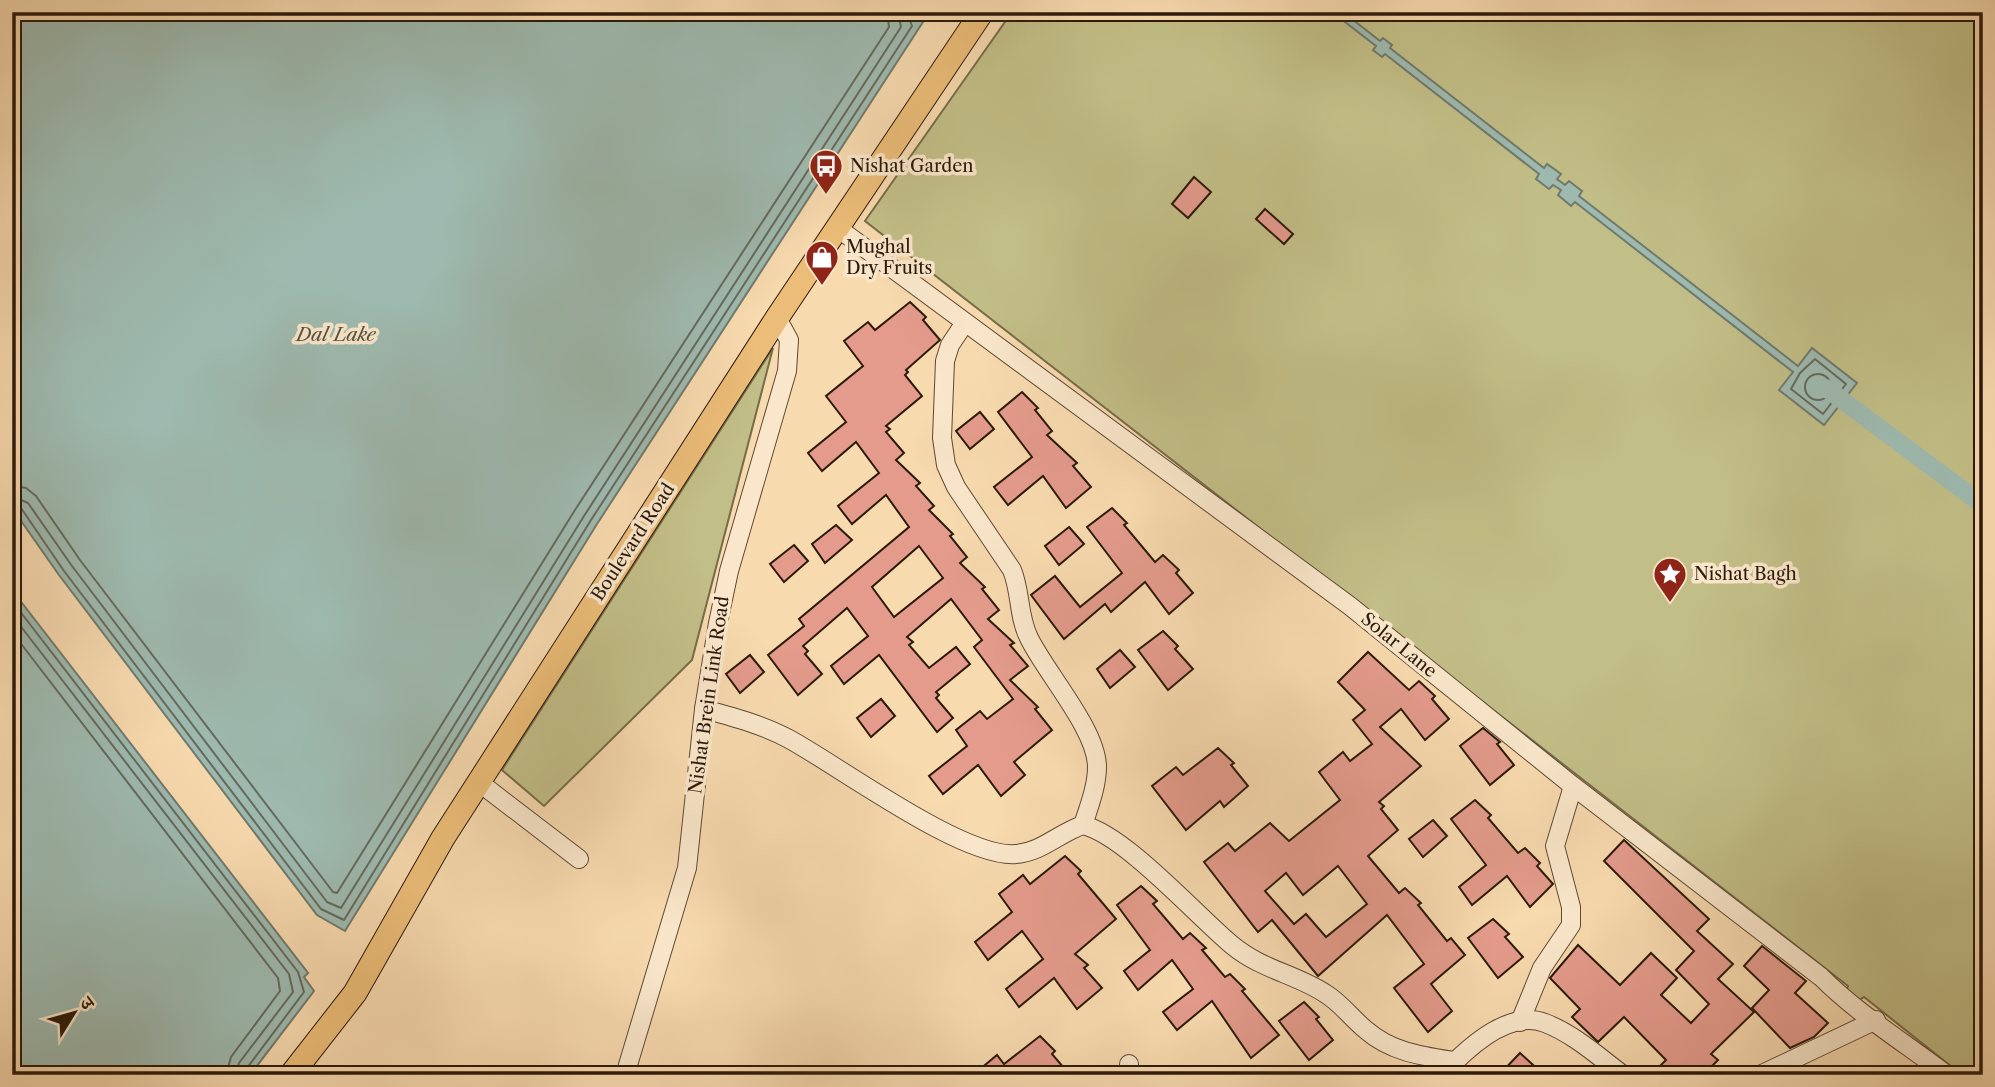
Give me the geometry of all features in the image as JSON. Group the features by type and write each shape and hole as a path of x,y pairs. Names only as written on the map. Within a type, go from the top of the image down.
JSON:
{"main road":[{"name":"Boulevard Road","path":"291,1075 355,993 443,838 777,318 982,12"}],"street":[{"name":"Solar Lane","path":"839,229 964,324 1350,606 1573,786 1821,977 1849,1005 1876,1020 1947,1075"},
{"name":"Nishat Brein Link Road","path":"625,1075 687,868 704,709 729,571 787,371 789,340 777,318"},
{"path":"964,324 950,345 945,361 942,438 946,465 956,487 1012,570 1017,582 1019,611 1029,638 1092,743 1097,769 1083,825"},
{"path":"704,709 788,738 952,835 989,850 1007,855 1030,852 1083,825 1099,831 1142,864 1247,956 1327,994 1368,1032 1403,1052 1448,1068 1497,1031 1520,1022 1543,1022 1558,1029 1623,1075"},
{"path":"480,783 579,859"},
{"path":"1520,1022 1542,968 1571,925 1572,907 1555,846 1573,786"},
{"path":"1760,1075 1876,1020"}],"shaded area":[{"name":"Nishat Bagh","path":"1012,12 1983,12 1983,1075 1962,1075 1864,997 1858,1001 1845,993 1848,986 865,221"},
{"path":"773,348 692,660 544,806 502,770"}],"water":[{"name":"Dal Lake","path":"12,12 910,12 923,22 597,524 345,931 317,915 59,575 12,508"},
{"path":"1332,12 1343,12 1380,41 1383,38 1392,45 1390,48 1544,168 1547,164 1561,174 1557,179 1565,185 1569,181 1582,191 1579,196 1798,366 1812,348 1857,383 1824,425 1779,390 1793,372 1575,202 1571,206 1558,195 1561,190 1553,185 1549,189 1536,179 1539,174 1385,54 1382,57 1373,50 1376,46"},
{"path":"12,590 308,973 304,977 314,991 250,1075 12,1075"}],"building":[{"path":"1194,177 1211,192 1188,218 1172,204"},
{"path":"1265,209 1293,234 1284,244 1256,219"},
{"path":"910,302 926,317 923,320 940,340 906,370 908,372 905,375 922,396 886,426 890,429 886,432 904,453 896,460 920,483 916,486 934,506 929,510 953,534 950,536 967,557 960,563 985,587 982,589 999,610 988,619 1014,643 1010,645 1028,666 1010,680 1038,707 1035,709 1052,730 1014,762 1025,775 1001,796 978,765 943,794 929,776 967,746 956,730 980,711 987,719 1013,699 974,647 982,640 951,599 907,637 913,642 909,645 929,668 956,647 970,664 936,692 939,695 936,698 953,718 937,732 879,655 844,684 831,666 868,636 847,608 803,646 808,651 805,654 822,674 798,695 768,655 804,626 799,619 909,527 886,495 852,524 838,506 879,473 856,442 822,471 808,453 846,422 826,396 863,366 844,341 868,322 875,330","holes":["919,546 943,578 894,617 872,587"]},
{"path":"1022,392 1038,408 1035,410 1052,431 1047,435 1077,463 1073,466 1091,487 1066,508 1043,476 1008,505 994,487 1032,457 998,412"},
{"path":"980,412 994,429 970,449 956,431"},
{"path":"1112,508 1127,523 1124,525 1155,562 1163,555 1179,570 1176,573 1193,593 1169,614 1145,582 1111,612 1105,604 1064,639 1031,595 1055,576 1080,607 1122,573 1087,527"},
{"path":"836,525 852,540 825,563 812,544"},
{"path":"1069,527 1084,544 1059,565 1045,546"},
{"path":"794,545 808,561 784,582 770,564"},
{"path":"1163,631 1178,646 1175,649 1193,669 1168,690 1138,650"},
{"path":"1120,650 1135,667 1110,688 1097,669"},
{"path":"1368,652 1409,690 1419,681 1435,696 1432,699 1449,719 1425,740 1401,709 1380,727 1421,766 1379,802 1384,806 1381,809 1398,830 1368,856 1399,893 1405,888 1421,903 1418,905 1447,941 1451,938 1465,955 1431,984 1452,1011 1428,1032 1394,988 1424,964 1387,915 1318,976 1272,920 1258,932 1204,862 1228,843 1235,851 1270,823 1289,841 1340,800 1319,772 1343,752 1350,761 1372,744 1353,720 1365,710 1338,682","holes":["1338,866 1367,904 1326,937 1306,914 1294,924 1265,891 1286,873 1303,895"]},
{"path":"750,655 764,672 740,693 726,674"},
{"path":"881,699 895,716 871,737 857,718"},
{"path":"1483,728 1500,742 1497,744 1514,765 1490,785 1460,746"},
{"path":"1218,748 1234,763 1231,765 1248,786 1224,807 1220,801 1186,830 1152,786 1176,767 1183,775"},
{"path":"1475,800 1491,815 1488,818 1518,853 1525,848 1540,863 1537,866 1553,884 1530,907 1507,876 1472,905 1459,887 1486,865 1451,819"},
{"path":"1433,820 1447,836 1423,857 1409,839"},
{"path":"1624,840 1709,919 1697,931 1733,964 1718,979 1754,1012 1711,1054 1718,1060 1703,1075 1670,1075 1661,1065 1666,1060 1624,1017 1598,1042 1572,1017 1580,1009 1550,978 1578,945 1620,985 1651,953 1677,978 1661,995 1691,1023 1709,1004 1676,970 1694,951 1604,861"},
{"path":"1065,856 1081,871 1078,874 1116,919 1075,954 1088,965 1084,968 1102,988 1077,1009 1054,978 1019,1007 1006,989 1043,959 1022,931 988,960 975,942 1012,912 999,894 1023,875 1030,884"},
{"path":"1141,886 1157,901 1153,904 1183,939 1190,933 1206,948 1202,950 1225,977 1230,974 1245,989 1242,991 1279,1035 1251,1058 1212,1001 1177,1030 1163,1012 1193,989 1172,960 1138,990 1124,971 1150,950 1117,905"},
{"path":"1493,919 1509,934 1505,937 1523,957 1498,978 1468,938"},
{"path":"1762,946 1806,981 1795,993 1828,1023 1814,1037 1790,1048 1752,1008 1769,990 1744,966"},
{"path":"1304,1002 1319,1017 1316,1019 1333,1040 1309,1060 1279,1021"},
{"path":"1040,1036 1055,1051 1052,1054 1070,1075 973,1075 997,1055 1004,1064"},
{"path":"1520,1053 1544,1075 1499,1075"}],"waterway":[{"path":"1826,388 1983,505"}],"place":[{"name":"Nishat Garden","path":"826,196"},
{"name":"Mughal Dry Fruits","path":"822,287"},
{"name":"Nishat Bagh","path":"1670,604"}]}
